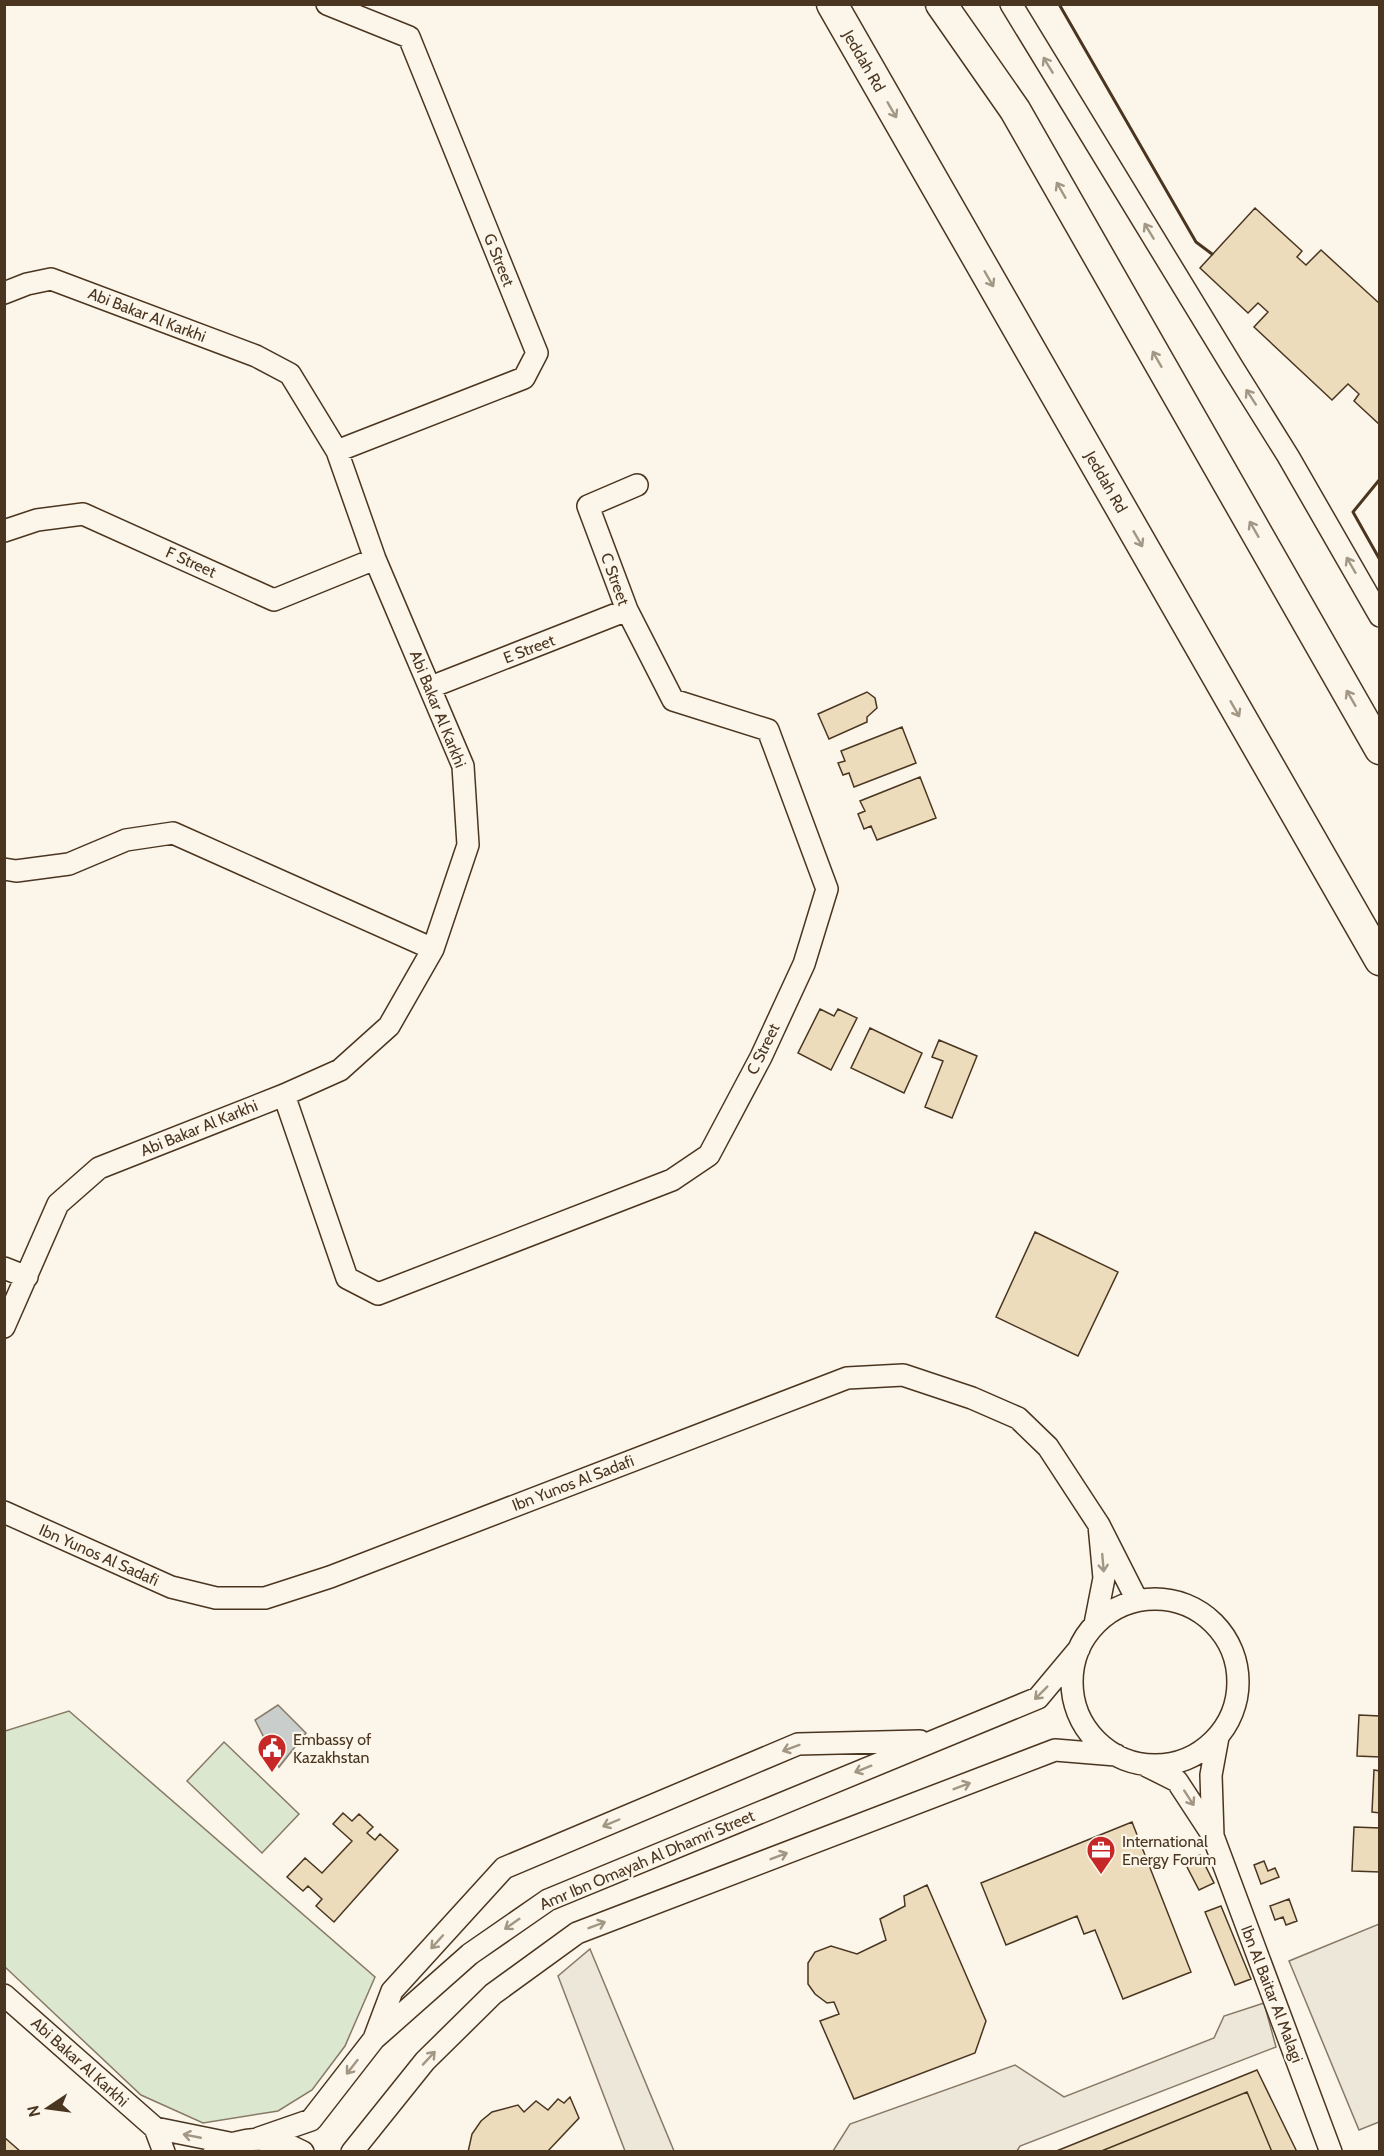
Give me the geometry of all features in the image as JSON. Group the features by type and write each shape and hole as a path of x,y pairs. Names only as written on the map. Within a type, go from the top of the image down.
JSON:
{"highway":[{"name":"Jeddah Rd","path":"832,4 1380,960"},
{"path":"941,4 1015,110 1380,749"}],"street":[{"name":"G Street","path":"327,4 409,37 537,353 524,378 337,451"},
{"path":"1011,4 1288,456 1380,616"},
{"name":"Abi Bakar Al Karkhi","path":"4,293 27,284 51,279 256,356 290,374 337,451 375,559 463,766 468,845 434,949 389,1026 340,1070 284,1095 99,1168 58,1204 4,1327"},
{"name":"C Street","path":"284,1095 348,1278 378,1294 672,1180 709,1155 761,1057 804,964 827,889 768,730 674,700 627,610 588,506 637,485"},
{"name":"F Street","path":"4,531 37,520 83,514 274,600 375,559"},
{"name":"E Street","path":"431,687 627,610"},
{"path":"4,869 16,870 69,864 126,840 173,833 434,949"},
{"path":"4,1268 27,1277"},
{"name":"Ibn Yunos Al Sadafi","path":"4,1512 171,1587 216,1599 265,1598 330,1577 847,1378 903,1375 972,1398 1018,1418 1048,1447 1099,1525 1137,1600"},
{"path":"1095,1624 1104,1578 1099,1525"},
{"path":"1116,1755 1096,1740 1082,1720 1074,1697 1072,1672 1079,1648 1095,1624 1114,1609 1137,1600 1163,1599 1188,1605 1210,1619 1227,1639 1236,1664 1238,1689 1231,1715 1218,1737 1211,1775 1213,1836"},
{"name":"Amr Ibn Omayah Al Dhamri Street","path":"222,2147 259,2138 311,2120 374,2038 470,1954 548,1900 1038,1698 1079,1648"},
{"path":"1143,1764 1171,1764 1197,1754 1218,1737"},
{"path":"374,2038 392,1991 504,1868 798,1744 932,1740"},
{"path":"352,2151 425,2061 493,1994 577,1933 1055,1750 1116,1755 1143,1764 1177,1781 1213,1836"},
{"name":"Ibn Al Baitar Al Malagi","path":"1213,1836 1331,2151"},
{"name":"Abi Bakar Al Karkhi","path":"4,1995 155,2128"},
{"path":"155,2128 222,2147"},
{"path":"155,2128 164,2151"},
{"path":"259,2138 286,2143 303,2151"}],"green space":[{"path":"69,1711 375,1977 345,2046 312,2090 278,2111 203,2123 141,2095 5,1967 5,1731"},
{"path":"224,1742 299,1814 262,1853 187,1781"}],"shaded area":[{"path":"278,1705 306,1733 279,1767 255,1720"},
{"path":"1379,1924 1379,2122 1359,2130 1289,1961"},
{"path":"590,1949 674,2151 625,2151 558,1976"},
{"path":"1264,2003 1276,2047 1020,2146 1017,2151 833,2151 850,2124 1015,2065 1064,2097 1214,2038 1224,2016"}],"building":[{"path":"1255,208 1302,251 1297,257 1306,265 1321,250 1380,304 1380,425 1354,401 1359,394 1348,384 1332,400 1254,327 1268,312 1258,303 1248,313 1200,268"},
{"path":"867,692 875,698 877,708 867,717 867,722 829,739 818,714"},
{"path":"902,727 916,763 854,787 849,773 843,775 838,763 845,761 841,751"},
{"path":"920,777 936,818 877,840 871,826 864,829 858,814 865,811 860,801"},
{"path":"820,1009 834,1016 838,1009 857,1018 831,1070 798,1053"},
{"path":"870,1028 922,1053 904,1093 851,1068"},
{"path":"939,1040 977,1056 952,1118 925,1107 943,1061 932,1057"},
{"path":"1035,1232 1118,1272 1078,1356 996,1317"},
{"path":"1359,1715 1380,1716 1380,1757 1357,1756"},
{"path":"1374,1770 1380,1771 1380,1813 1372,1812"},
{"path":"343,1813 352,1821 359,1814 373,1827 367,1833 375,1840 380,1834 398,1850 334,1922 316,1906 322,1899 308,1886 303,1891 287,1877 305,1858 322,1873 352,1841 333,1824"},
{"path":"1132,1822 1191,1972 1123,1999 1095,1930 1084,1934 1077,1916 1006,1945 981,1883"},
{"path":"1354,1827 1380,1828 1380,1872 1352,1871"},
{"path":"1200,1855 1214,1883 1199,1890 1185,1863"},
{"path":"1264,1861 1268,1871 1275,1868 1279,1877 1261,1884 1254,1865"},
{"path":"927,1885 986,2021 975,2053 854,2099 820,2021 839,2014 834,2002 827,2003 815,1994 808,1984 808,1963 815,1952 831,1946 857,1954 886,1940 880,1919 905,1906 904,1896"},
{"path":"1289,1899 1297,1921 1286,1925 1283,1917 1275,1920 1270,1906"},
{"path":"1221,1906 1251,1979 1235,1985 1205,1912"},
{"path":"1257,2070 1297,2152 1054,2152"},
{"path":"1247,2092 1272,2152 1099,2152"},
{"path":"570,2097 579,2118 547,2152 468,2152 472,2134 481,2121 492,2112 518,2105 524,2112 536,2101 548,2110 558,2099 564,2103"},
{"path":"4,2137 21,2152 4,2152"}],"wall":[{"path":"1059,4 1196,242 1212,254"},
{"path":"1380,479 1353,512 1380,560"}],"place":[{"name":"Embassy of Kazakhstan","path":"272,1774"},
{"name":"International Energy Forum","path":"1101,1876"}]}
